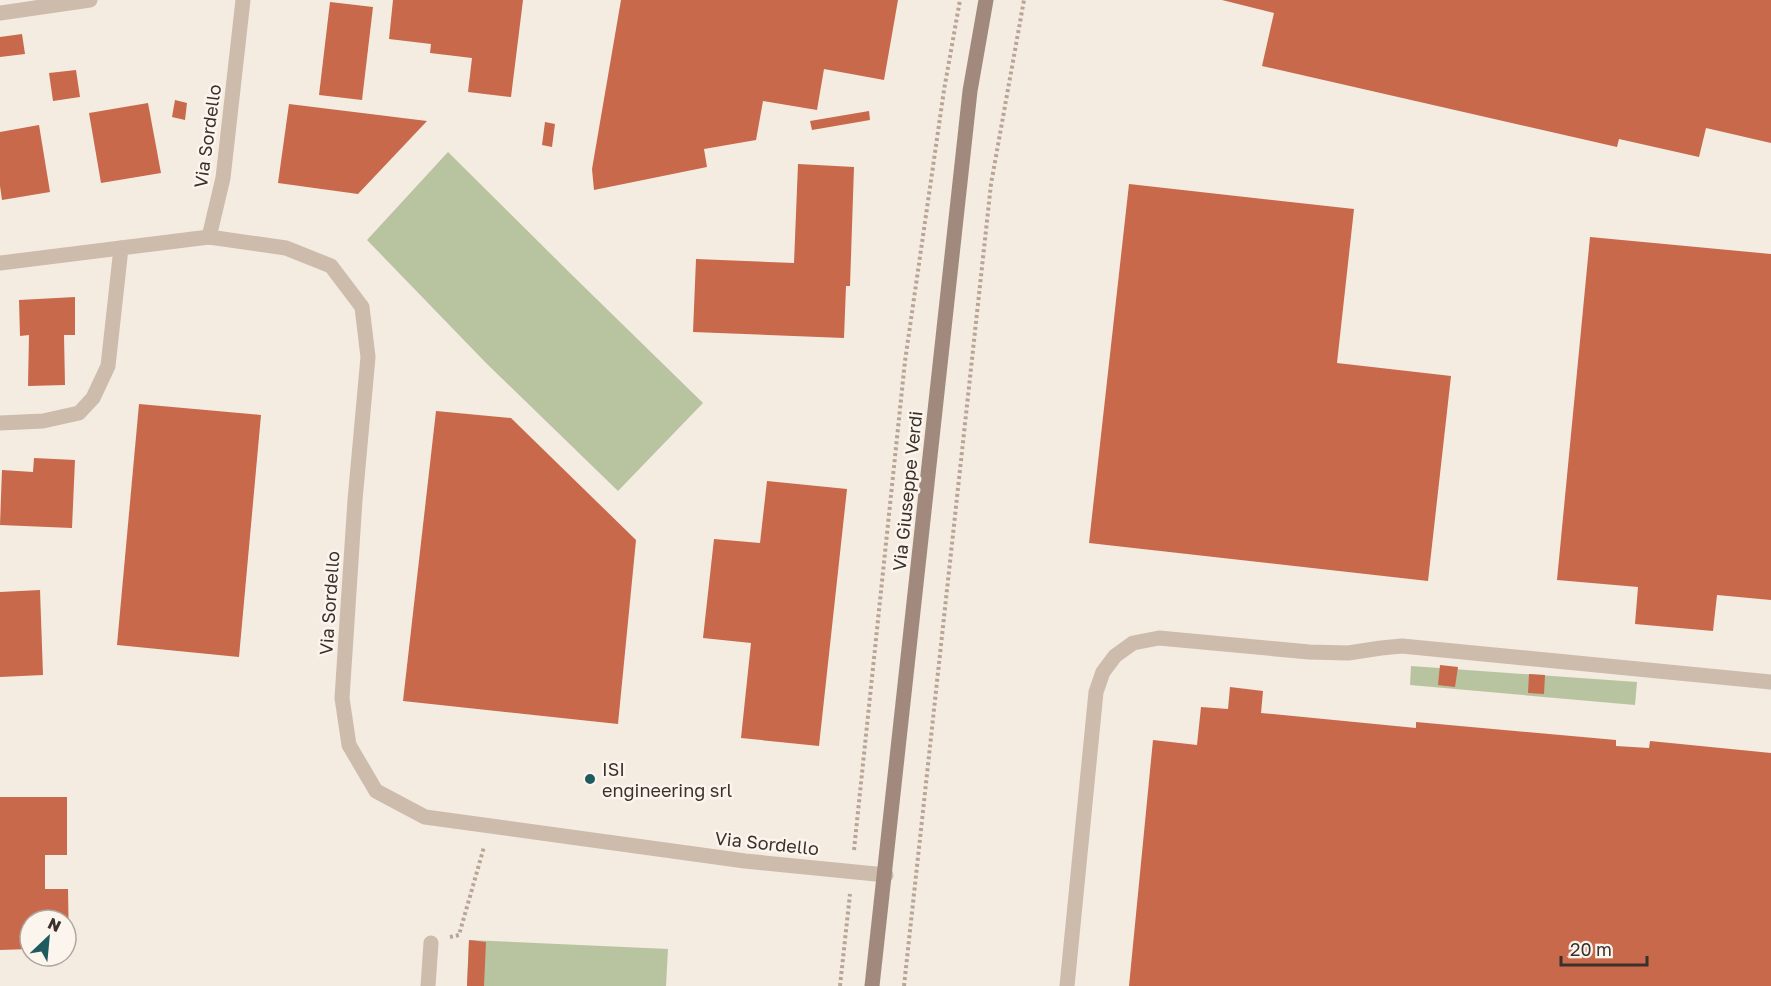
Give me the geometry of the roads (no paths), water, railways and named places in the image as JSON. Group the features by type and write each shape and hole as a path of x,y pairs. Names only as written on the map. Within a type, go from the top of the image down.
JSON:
{"main road":[{"name":"Via Giuseppe Verdi","path":"872,986 886,875 970,91 986,0"}],"lane":[{"path":"0,13 90,0"},
{"name":"Via Sordello","path":"243,0 223,178 209,237 286,248 331,266 362,307 368,357 355,500 342,698 349,745 376,792 425,817 745,861 886,875"},
{"path":"0,263 209,237"},
{"path":"0,423 43,421 79,413 93,398 108,366 121,248"},
{"path":"1067,986 1096,692 1103,672 1115,656 1133,643 1159,638 1309,652 1348,653 1402,646 1771,681"},
{"path":"428,986 431,943"}],"place":[{"name":"ISI engineering srl","path":"590,779"}]}
